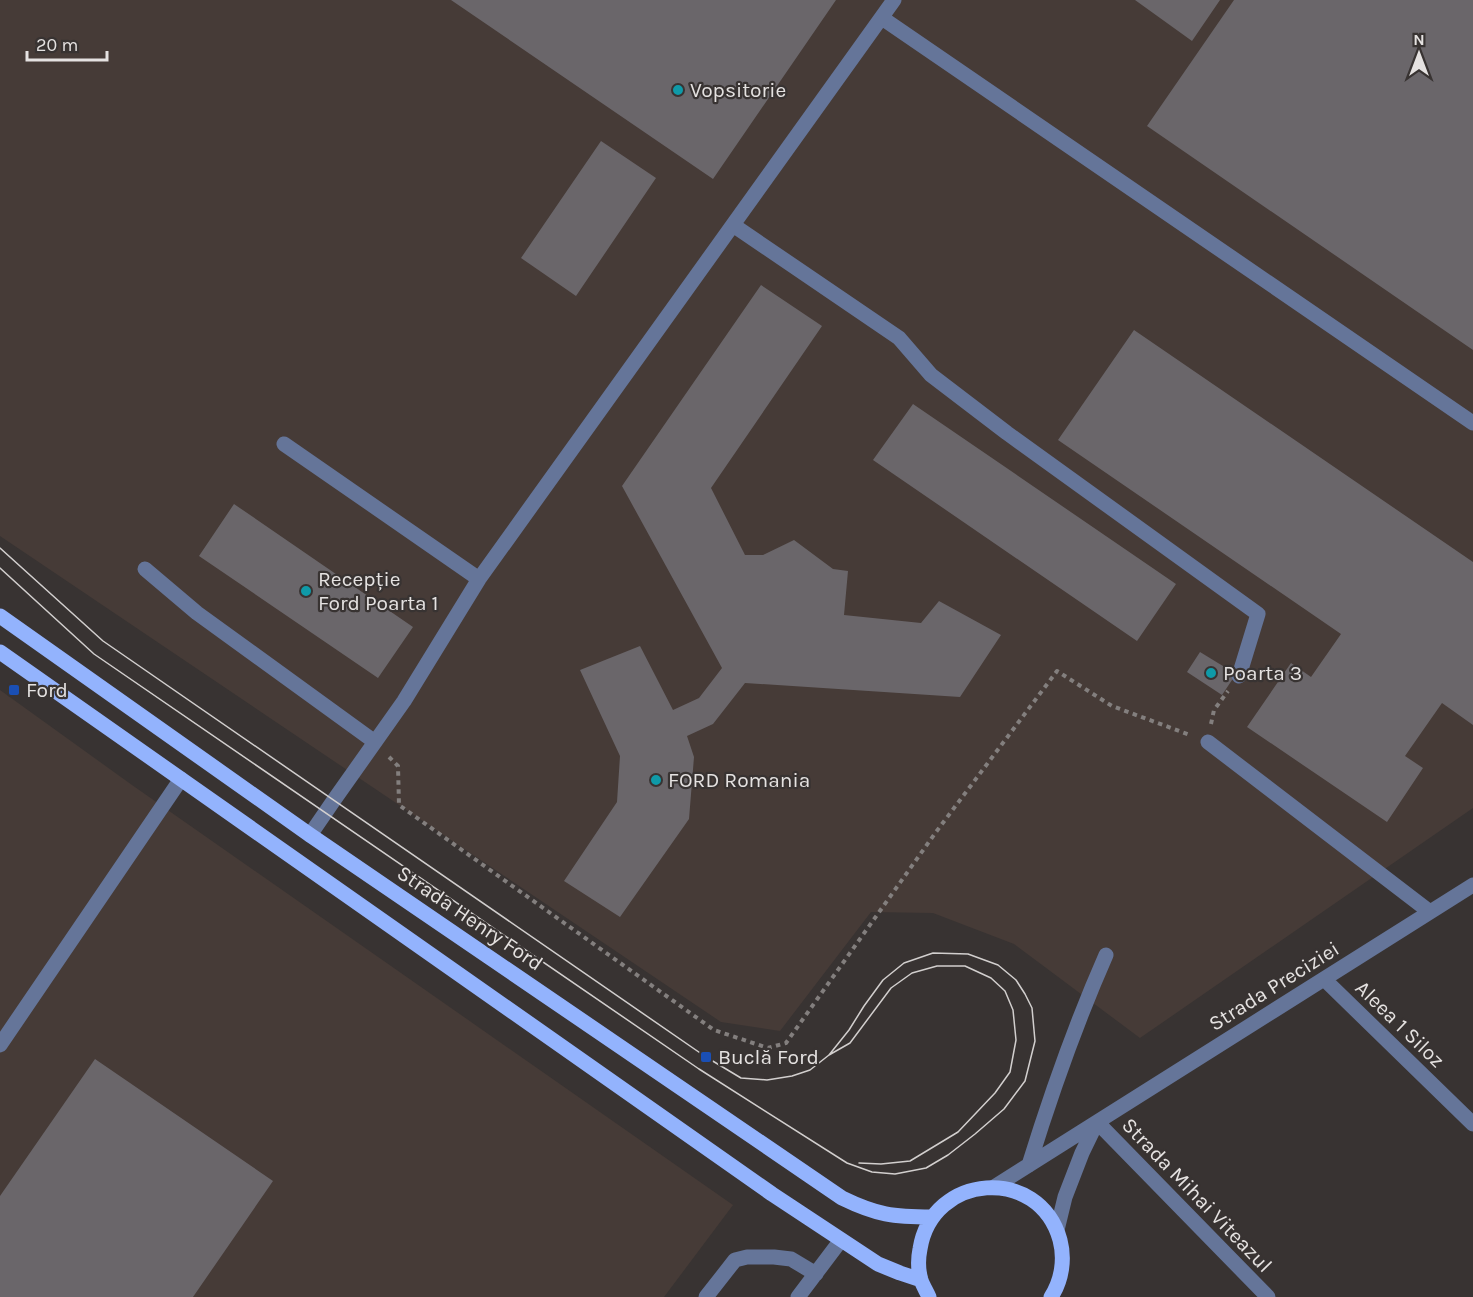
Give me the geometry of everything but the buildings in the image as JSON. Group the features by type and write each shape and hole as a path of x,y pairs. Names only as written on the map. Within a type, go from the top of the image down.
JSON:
{"main road":[{"name":"Strada Henry Ford","path":"0,616 310,835 842,1198 864,1209 881,1214 901,1217 932,1217"},
{"path":"0,652 772,1194 878,1264 921,1280"},
{"path":"929,1297 921,1280 918,1258 922,1237 932,1217 944,1204 959,1194 976,1188 994,1187 1006,1188 1028,1197 1046,1212 1057,1230 1062,1250 1062,1270 1056,1290 1051,1297"}],"street":[{"path":"310,835 404,701 479,579 894,0"},
{"path":"882,18 1473,423"},
{"path":"733,225 899,338 931,375 1007,433 1258,614 1239,676"},
{"path":"284,444 479,579"},
{"path":"145,569 197,614 375,742"},
{"path":"1208,742 1430,912"},
{"path":"0,1045 181,779"},
{"name":"Strada Preciziei","path":"994,1187 1473,885"},
{"path":"1029,1165 1086,1002 1106,955"},
{"name":"Aleea 1 Siloz","path":"1324,979 1473,1124"},
{"path":"1057,1230 1065,1197 1096,1122"},
{"name":"Strada Mihai Viteazul","path":"1096,1122 1268,1297"},
{"path":"798,1297 842,1240"},
{"path":"706,1297 735,1260 747,1257 791,1259 816,1274"}],"path":[{"path":"375,742 398,766 399,805 714,1030 768,1048 786,1043 930,842 1057,671 1112,706 1208,742 1214,710 1239,676"}],"shaded area":[{"path":"0,0 1473,0 1473,808 1140,1038 1014,944 933,913 871,912 780,1031 721,1022 0,536"},
{"path":"0,690 132,785 733,1205 664,1297 0,1297"}],"tram line":[{"path":"0,548 103,641 706,1057 741,1078 767,1080 810,1070 829,1055 850,1043 891,988 912,973 937,966 965,966 991,978 1005,991 1013,1010 1016,1040 1010,1072 995,1093 958,1132 910,1161 881,1164 859,1163"},
{"path":"0,568 94,654 699,1069 847,1163 872,1172 895,1174 926,1168 948,1155 975,1134 1004,1109 1025,1081 1035,1041 1032,1008 1016,980 998,965 968,954 933,953 904,963 883,980 829,1055"}],"place":[{"name":"Vopsitorie","path":"678,90"},
{"name":"Recepție Ford Poarta 1","path":"306,591"},
{"name":"Poarta 3","path":"1211,673"},
{"name":"Ford","path":"14,690"},
{"name":"FORD Romania","path":"656,780"},
{"name":"Buclă Ford","path":"706,1057"}]}
